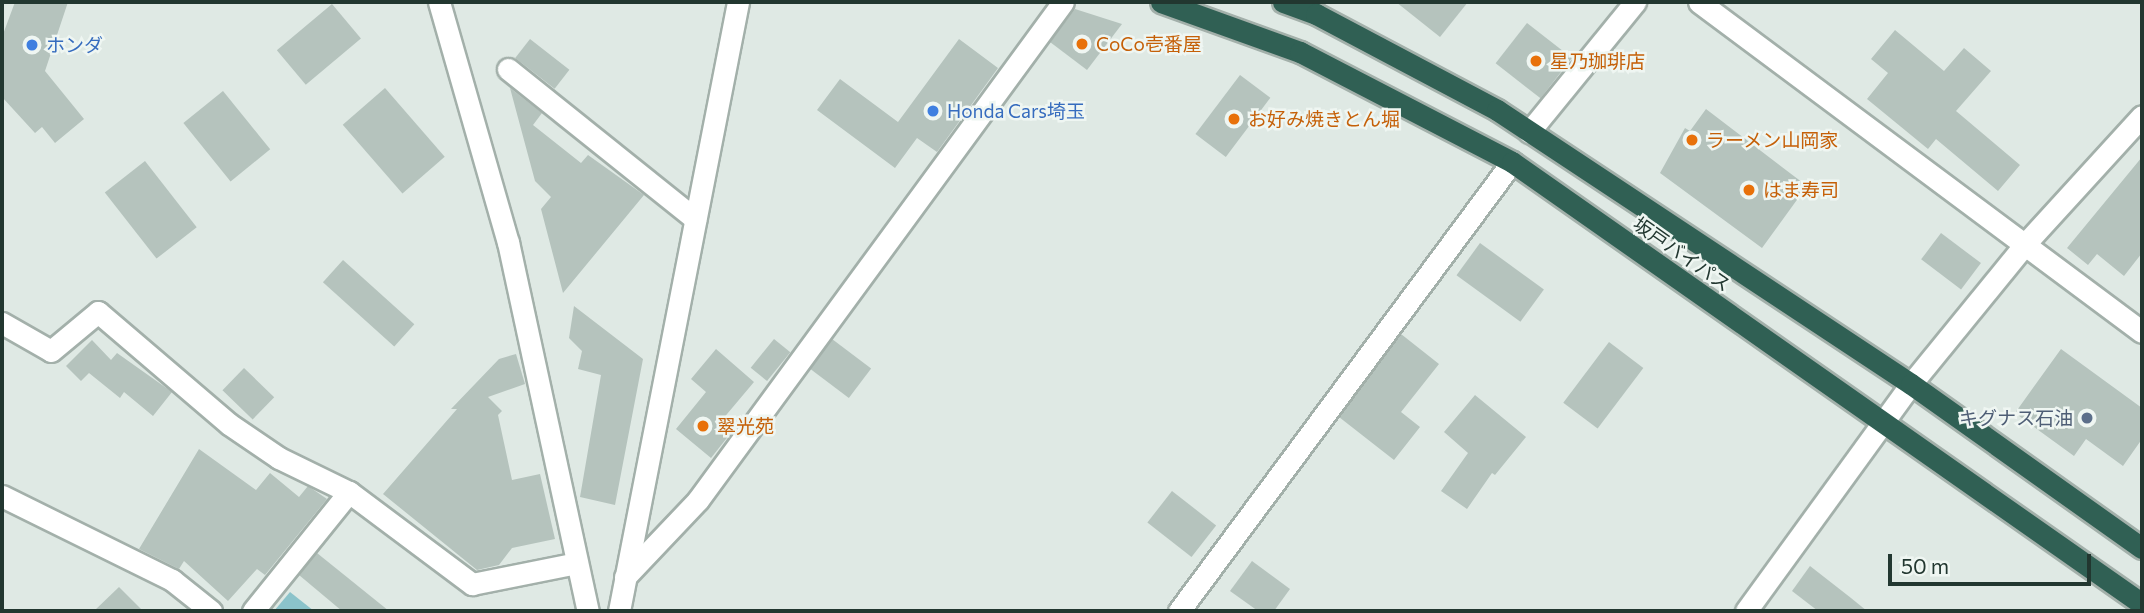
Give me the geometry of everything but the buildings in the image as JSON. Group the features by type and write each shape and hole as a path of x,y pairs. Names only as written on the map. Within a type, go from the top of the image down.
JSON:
{"highway":[{"name":"坂戸バイパス","path":"1161,2 1300,52 1512,162 2142,604"},
{"name":"坂戸バイパス","path":"1283,2 1316,14 1497,110 1911,384 2142,548"}],"street":[{"path":"439,2 508,242 588,611"},
{"path":"620,611 738,2"},
{"path":"625,577 698,500 1063,2"},
{"path":"1529,132 1635,2"},
{"path":"1699,2 2142,332"},
{"path":"508,69 695,219"},
{"path":"1746,611 1911,384 2025,244 2142,116"},
{"path":"1179,611 1512,162"},
{"path":"2,323 51,351 98,312 229,424 279,458 349,492 472,584 577,562"},
{"path":"253,611 349,492"},
{"path":"2,496 172,580 211,611"}],"water":[{"path":"290,592 314,611 274,611"}],"place":[{"name":"CoCo壱番屋","path":"1082,44"},
{"name":"ホンダ","path":"32,45"},
{"name":"星乃珈琲店","path":"1536,61"},
{"name":"Honda Cars埼玉","path":"933,111"},
{"name":"お好み焼きとん堀","path":"1234,119"},
{"name":"ラーメン山岡家","path":"1692,140"},
{"name":"はま寿司","path":"1749,190"},
{"name":"キグナス石油","path":"2087,418"},
{"name":"翠光苑","path":"703,426"}]}
